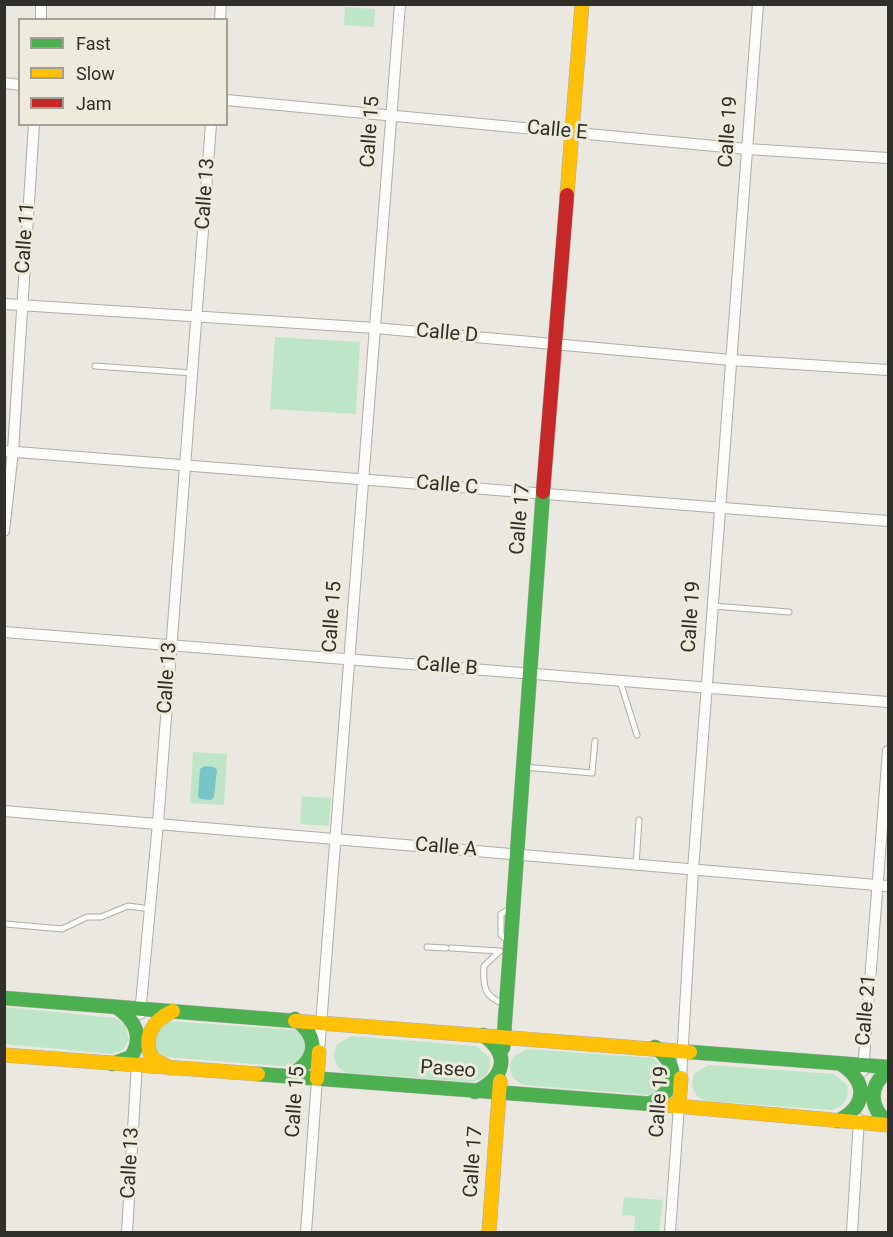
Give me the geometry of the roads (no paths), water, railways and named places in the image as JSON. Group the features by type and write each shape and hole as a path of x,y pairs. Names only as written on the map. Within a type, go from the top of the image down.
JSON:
{"main road":[{"name":"Calle 17","path":"489,1233 504,1037 507,947 513,908 553,344 573,132 582,4"},
{"name":"Paseo","path":"4,998 655,1047 888,1069"},
{"path":"107,1064 125,1060 132,1053 138,1039 132,1017 116,1007"},
{"path":"173,1011 156,1019 150,1027 147,1040 150,1054 156,1062 174,1069"},
{"path":"288,1076 305,1067 313,1052 309,1031 295,1019"},
{"path":"336,1081 323,1069 319,1052 328,1033 345,1025"},
{"path":"475,1092 493,1082 501,1065 497,1047 483,1035"},
{"path":"649,1104 666,1095 672,1087 674,1078 670,1059 655,1047"},
{"name":"Calle 15","path":"317,1079 319,1052"},
{"path":"700,1108 686,1097 681,1078 688,1061 705,1052"},
{"name":"Paseo","path":"4,1055 888,1124"},
{"path":"838,1121 854,1111 861,1094 856,1076 841,1064"},
{"path":"888,1069 879,1079 872,1095 876,1111 888,1124"},
{"name":"Calle 19","path":"679,1106 681,1078"}],"street":[{"name":"Calle 15","path":"319,1052 400,4"},
{"name":"Calle 19","path":"681,1078 706,687 758,4"},
{"name":"Calle E","path":"228,100 747,149 888,158"},
{"name":"Calle 11","path":"4,531 8,451 34,126"},
{"name":"Calle 13","path":"127,1233 138,1039 158,823 211,126"},
{"name":"Calle D","path":"4,304 375,328 731,360 888,370"},
{"name":"Calle C","path":"8,451 888,521"},
{"name":"Calle B","path":"4,632 888,702"},
{"name":"Calle 21","path":"852,1233 863,1066 884,885 888,751"},
{"name":"Calle A","path":"4,811 884,885"},
{"name":"Calle 15","path":"306,1233 317,1079"},
{"name":"Calle 19","path":"670,1233 679,1106"}],"lane":[{"path":"95,366 193,373"},
{"path":"713,606 789,612"},
{"path":"620,681 637,735"},
{"path":"522,767 592,773 595,741"},
{"path":"636,865 639,820"},
{"path":"6,924 62,929 87,917 101,917 128,906 150,909"},
{"path":"427,947 507,947"},
{"path":"506,1004 488,995 483,986 484,966 507,947"}],"water":[{"path":"205,766 214,767 217,770 214,797 211,800 200,799 198,796 200,769"}]}
